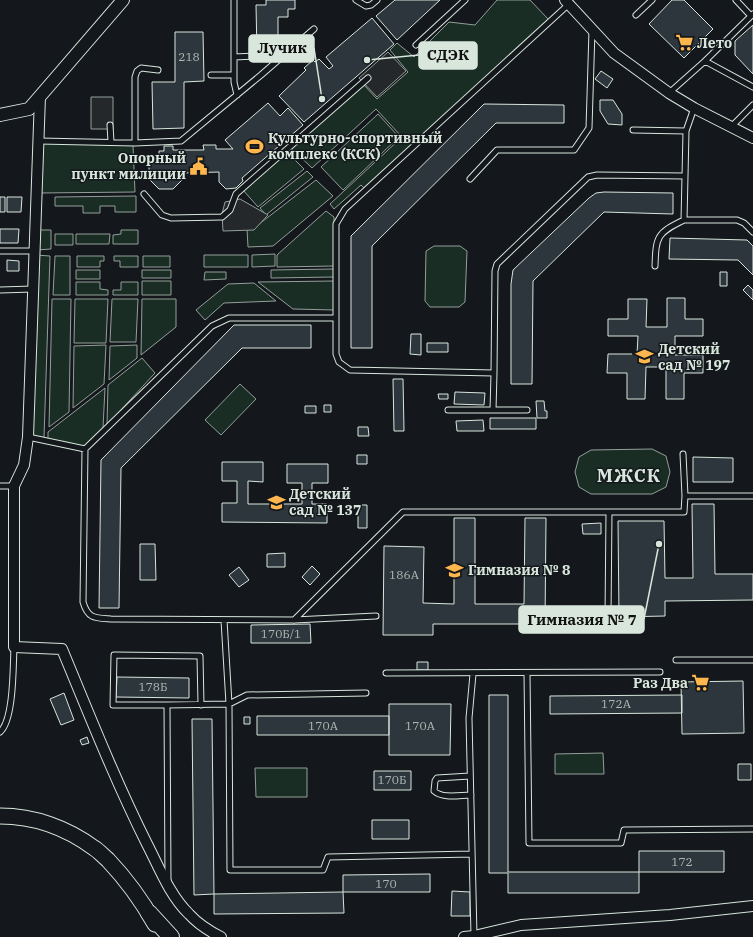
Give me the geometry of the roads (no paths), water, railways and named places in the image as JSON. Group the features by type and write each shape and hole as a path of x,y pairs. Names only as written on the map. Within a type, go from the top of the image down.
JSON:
{"highway":[{"path":"149,913 171,937"}],"main road":[{"path":"0,816 11,816 35,820 67,830 96,848 120,873 149,913 163,937"},
{"path":"149,913 157,937"}],"street":[{"path":"0,115 30,109 123,0"},
{"path":"567,2 614,53 669,93 694,108 753,138"},
{"path":"40,96 28,437 24,465 14,486 14,647 62,648 128,806 168,886 189,914 210,932 221,937"},
{"path":"464,937 521,925 670,915 753,906"}],"lane":[{"path":"234,0 234,75 237,95"},
{"path":"356,0 366,6 371,5 377,0"},
{"path":"416,45 465,0"},
{"path":"636,15 652,0"},
{"path":"669,93 705,61 752,15 736,0"},
{"path":"494,373 350,370 339,362 336,354 335,318 336,224 345,210 567,2"},
{"path":"39,141 135,143 181,141 314,29"},
{"path":"470,179 497,150 574,150 589,128 592,29"},
{"path":"234,57 284,55"},
{"path":"705,61 753,87"},
{"path":"135,143 136,71 141,68 158,70"},
{"path":"211,75 234,75"},
{"path":"144,194 162,215 171,218 222,218 230,210 236,194 368,78"},
{"path":"731,127 753,105"},
{"path":"684,220 686,131 694,108"},
{"path":"110,125 110,142"},
{"path":"633,130 686,131"},
{"path":"493,410 495,271 500,261 588,177 597,175 684,176"},
{"path":"655,266 656,246 660,235 669,227 684,220 737,220 744,223 753,232"},
{"path":"0,251 35,251"},
{"path":"0,290 33,289"},
{"path":"335,318 230,318 212,326 85,450 83,602 85,611 91,617 101,619 294,620 376,616"},
{"path":"448,410 527,410"},
{"path":"28,437 85,450"},
{"path":"294,620 403,512 684,512 685,496 683,454"},
{"path":"0,486 14,486"},
{"path":"685,496 753,496"},
{"path":"608,617 609,512"},
{"path":"224,620 230,704 230,870 323,870 328,857 472,854"},
{"path":"0,732 4,728 12,700 14,647"},
{"path":"201,705 200,656 114,655 113,706 201,705 230,704 247,695 366,693"},
{"path":"676,660 753,660"},
{"path":"386,673 473,674 660,672"},
{"path":"527,673 529,843 621,843 624,830 753,829"},
{"path":"473,674 469,718 474,936"},
{"path":"167,705 168,886"},
{"path":"470,776 437,778 435,780 434,791 438,794 444,795 471,795"}],"place":[{"name":"Лето","path":"684,43"},
{"name":"СДЭК","path":"367,60"},
{"name":"Лучик","path":"322,99"},
{"name":"Культурно-спортивный комплекс (КСК)","path":"255,146"},
{"name":"Опорный пункт милиции","path":"199,166"},
{"name":"Детский сад № 197","path":"645,357"},
{"name":"Детский сад № 137","path":"276,502"},
{"name":"Гимназия № 7","path":"659,544"},
{"name":"Гимназия № 8","path":"455,570"},
{"name":"Раз Два","path":"701,683"}],"district":[{"name":"МЖСК","path":"629,476"}]}
